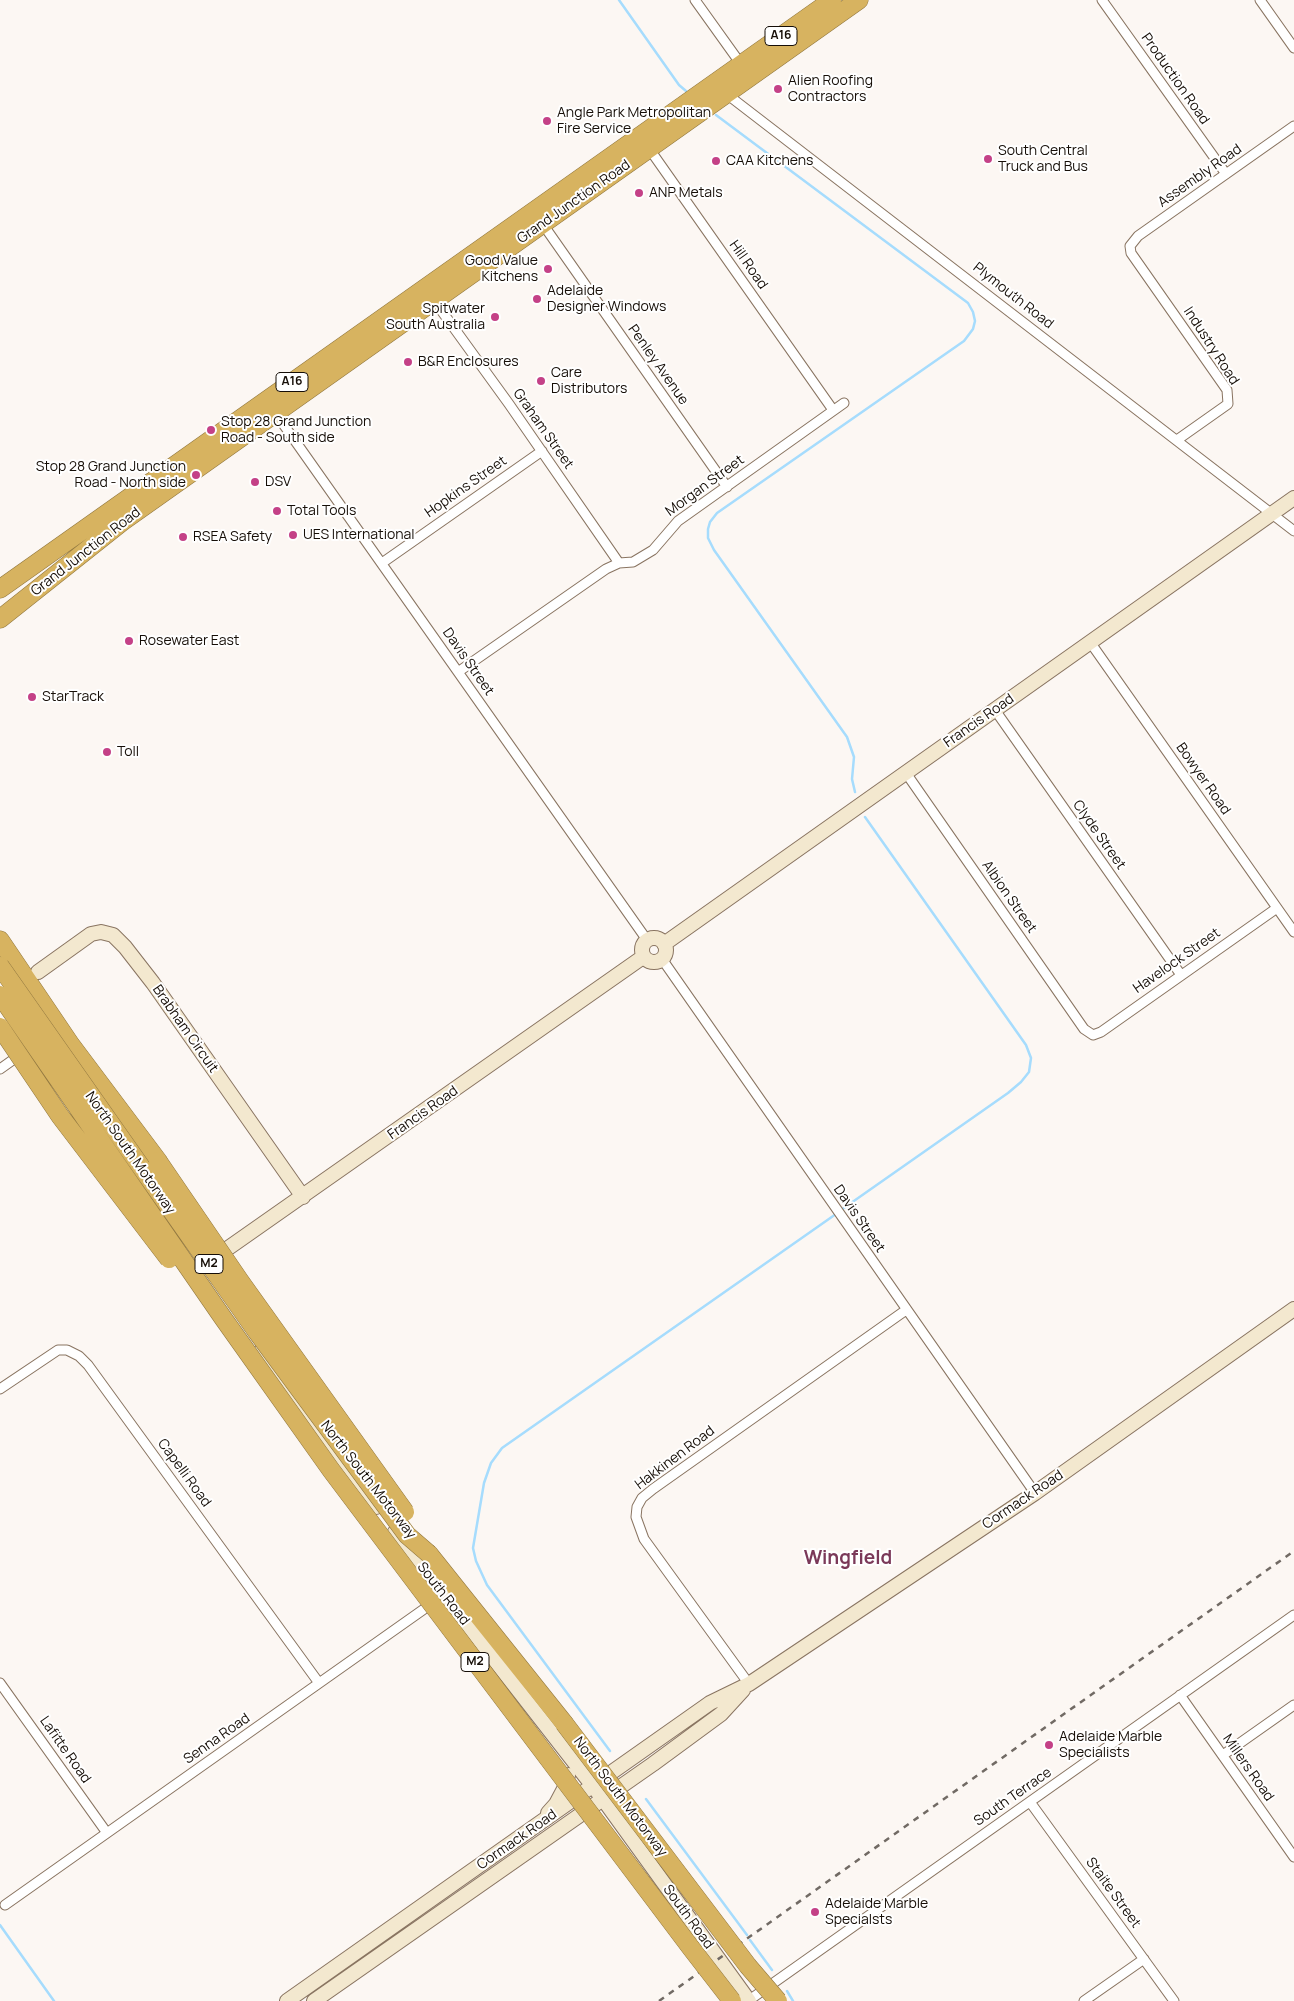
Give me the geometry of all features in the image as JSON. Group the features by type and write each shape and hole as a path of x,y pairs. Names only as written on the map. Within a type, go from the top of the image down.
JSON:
{"highway":[{"name":"Grand Junction Road","path":"0,589 271,406 745,71 827,10 859,0"},
{"name":"Grand Junction Road","path":"0,619 271,406"},
{"path":"0,940 71,1044 158,1161 240,1281 410,1521 429,1554"},
{"name":"North South Motorway","path":"0,966 257,1332 407,1535 429,1554 564,1723 748,1966 778,2001"},
{"name":"North South Motorway","path":"0,995 223,1318 331,1470 732,2001"},
{"path":"0,1026 60,1116 110,1184 178,1272 223,1318"}],"street":[{"path":"694,0 745,71"},
{"name":"Production Road","path":"1102,0 1226,174"},
{"path":"1260,0 1293,45"},
{"name":"Plymouth Road","path":"721,88 1294,531"},
{"name":"Assembly Road","path":"1131,253 1130,246 1138,236 1294,126"},
{"name":"Hill Road","path":"645,142 834,410"},
{"name":"Penley Avenue","path":"538,218 727,487"},
{"name":"Industry Road","path":"1131,253 1226,390 1228,404 1177,440"},
{"name":"Graham Street","path":"430,294 619,562"},
{"name":"Morgan Street","path":"458,672 606,569 619,562 633,562 653,550 678,521 844,403"},
{"name":"Davis Street","path":"271,406 647,940"},
{"name":"Hopkins Street","path":"382,563 542,451"},
{"name":"Francis Road","path":"664,944 1294,498"},
{"name":"Bowyer Road","path":"1090,642 1294,932"},
{"name":"Clyde Street","path":"995,710 1181,975"},
{"name":"Albion Street","path":"906,773 1084,1029 1092,1035"},
{"name":"Havelock Street","path":"1092,1035 1101,1032 1277,908"},
{"name":"Brabham Circuit","path":"38,972 90,934 101,932 113,935 125,947 153,983 303,1197"},
{"path":"655,938 664,944 666,952 662,960 650,962 644,957 642,946 647,940 655,938"},
{"name":"Francis Road","path":"201,1266 303,1197 644,957"},
{"name":"Davis Street","path":"662,960 1035,1493"},
{"path":"18,966 38,972 34,980 34,989"},
{"path":"0,1069 32,1047"},
{"name":"South Road","path":"32,1047 46,1049 54,1056 321,1437 603,1799 749,2001"},
{"name":"Cormack Road","path":"287,2001 710,1703 749,1684 1035,1493 1294,1309"},
{"name":"Hakkinen Road","path":"749,1684 644,1539 636,1517 637,1508 642,1498 653,1489 906,1310"},
{"name":"Capelli Road","path":"0,1389 58,1350 67,1350 79,1356 88,1365 319,1683"},
{"name":"Senna Road","path":"5,1905 444,1595"},
{"name":"South Terrace","path":"749,2001 1294,1614"},
{"name":"Lafitte Road","path":"0,1683 107,1833"},
{"name":"Cormack Road","path":"314,2001 653,1764 721,1714 749,1684"},
{"name":"Millers Road","path":"1180,1695 1294,1855"},
{"path":"1222,1755 1294,1705"},
{"path":"538,1825 556,1804 564,1788 572,1759"},
{"path":"620,1823 628,1794 653,1764"},
{"name":"Staite Street","path":"1030,1802 1174,2001"},
{"path":"482,1865 492,1878"},
{"path":"1084,2001 1144,1959"}],"waterway":[{"path":"619,0 679,85 686,91"},
{"path":"716,115 968,303 975,321 973,329 964,341 717,513 710,522 708,529 708,538 714,550 847,737 854,757 852,779 855,792"},
{"path":"841,1210 1008,1093 1029,1072 1031,1058 1026,1045 865,817"},
{"path":"610,1751 487,1585 476,1561 473,1548 484,1483 491,1463 502,1448 836,1214"},
{"path":"646,1799 747,1935"},
{"path":"0,1925 54,2001"},
{"path":"750,1940 772,1970"},
{"path":"787,1991 793,2001"}],"railway":[{"path":"659,2001 1294,1551"}],"place":[{"name":"Alien Roofing Contractors","path":"778,89"},
{"name":"Angle Park Metropolitan Fire Service","path":"547,121"},
{"name":"South Central Truck and Bus","path":"988,159"},
{"name":"CAA Kitchens","path":"716,161"},
{"name":"ANP Metals","path":"639,193"},
{"name":"Good Value Kitchens","path":"548,269"},
{"name":"Adelaide Designer Windows","path":"537,299"},
{"name":"Spitwater South Australia","path":"495,317"},
{"name":"B&R Enclosures","path":"408,362"},
{"name":"Care Distributors","path":"541,381"},
{"name":"Stop 28 Grand Junction Road - South side","path":"211,430"},
{"name":"Stop 28 Grand Junction Road - North side","path":"196,475"},
{"name":"DSV","path":"255,482"},
{"name":"Total Tools","path":"277,511"},
{"name":"UES International","path":"293,535"},
{"name":"RSEA Safety","path":"183,537"},
{"name":"Rosewater East","path":"129,641"},
{"name":"StarTrack","path":"32,697"},
{"name":"Toll","path":"107,752"},
{"name":"Adelaide Marble Specialists","path":"1049,1745"},
{"name":"Adelaide Marble Specialsts","path":"815,1912"}],"district":[{"name":"Wingfield","path":"848,1559"}]}
